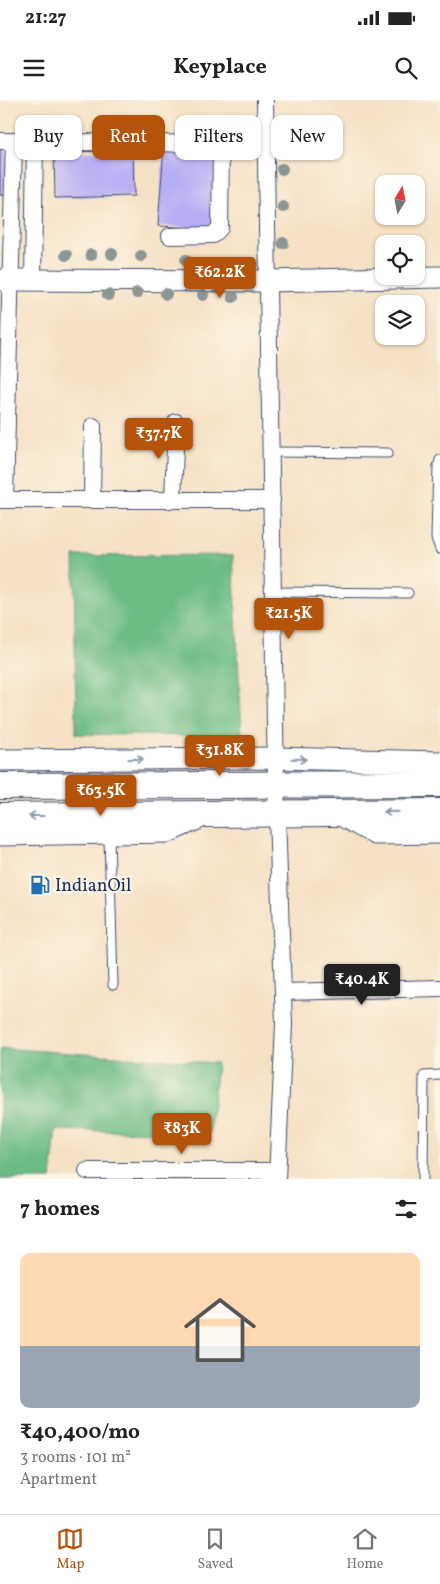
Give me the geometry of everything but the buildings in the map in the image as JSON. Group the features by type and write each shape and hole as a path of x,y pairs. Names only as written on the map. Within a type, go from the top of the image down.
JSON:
{"main road":[{"path":"0,786 440,784"},
{"path":"0,816 440,812"}],"street":[{"path":"87,1171 277,1175 284,1024 276,814 265,100"},
{"path":"7,141 12,210 5,280 2,500 272,500"},
{"path":"82,142 218,144 221,148 220,228 218,233 213,235 170,236"},
{"path":"33,280 34,160"},
{"path":"12,210 34,211"},
{"path":"5,280 268,281 440,277"},
{"path":"174,500 176,422"},
{"path":"92,500 93,426"},
{"path":"0,760 275,758 440,762"},
{"path":"336,813 375,834 440,833"},
{"path":"0,835 109,835 168,832 206,814"},
{"path":"283,992 440,988"}],"lane":[{"path":"270,452 388,453"},
{"path":"440,460 438,467 436,538 440,549"},
{"path":"273,592 408,593"},
{"path":"109,835 113,985"},
{"path":"423,1179 424,1076 440,1076"}],"green space":[{"path":"233,555 242,737 76,734 74,556"},
{"path":"0,1048 217,1063 210,1133 56,1130 51,1179 0,1179"}],"place":[{"name":"IndianOil","path":"40,885"}]}
